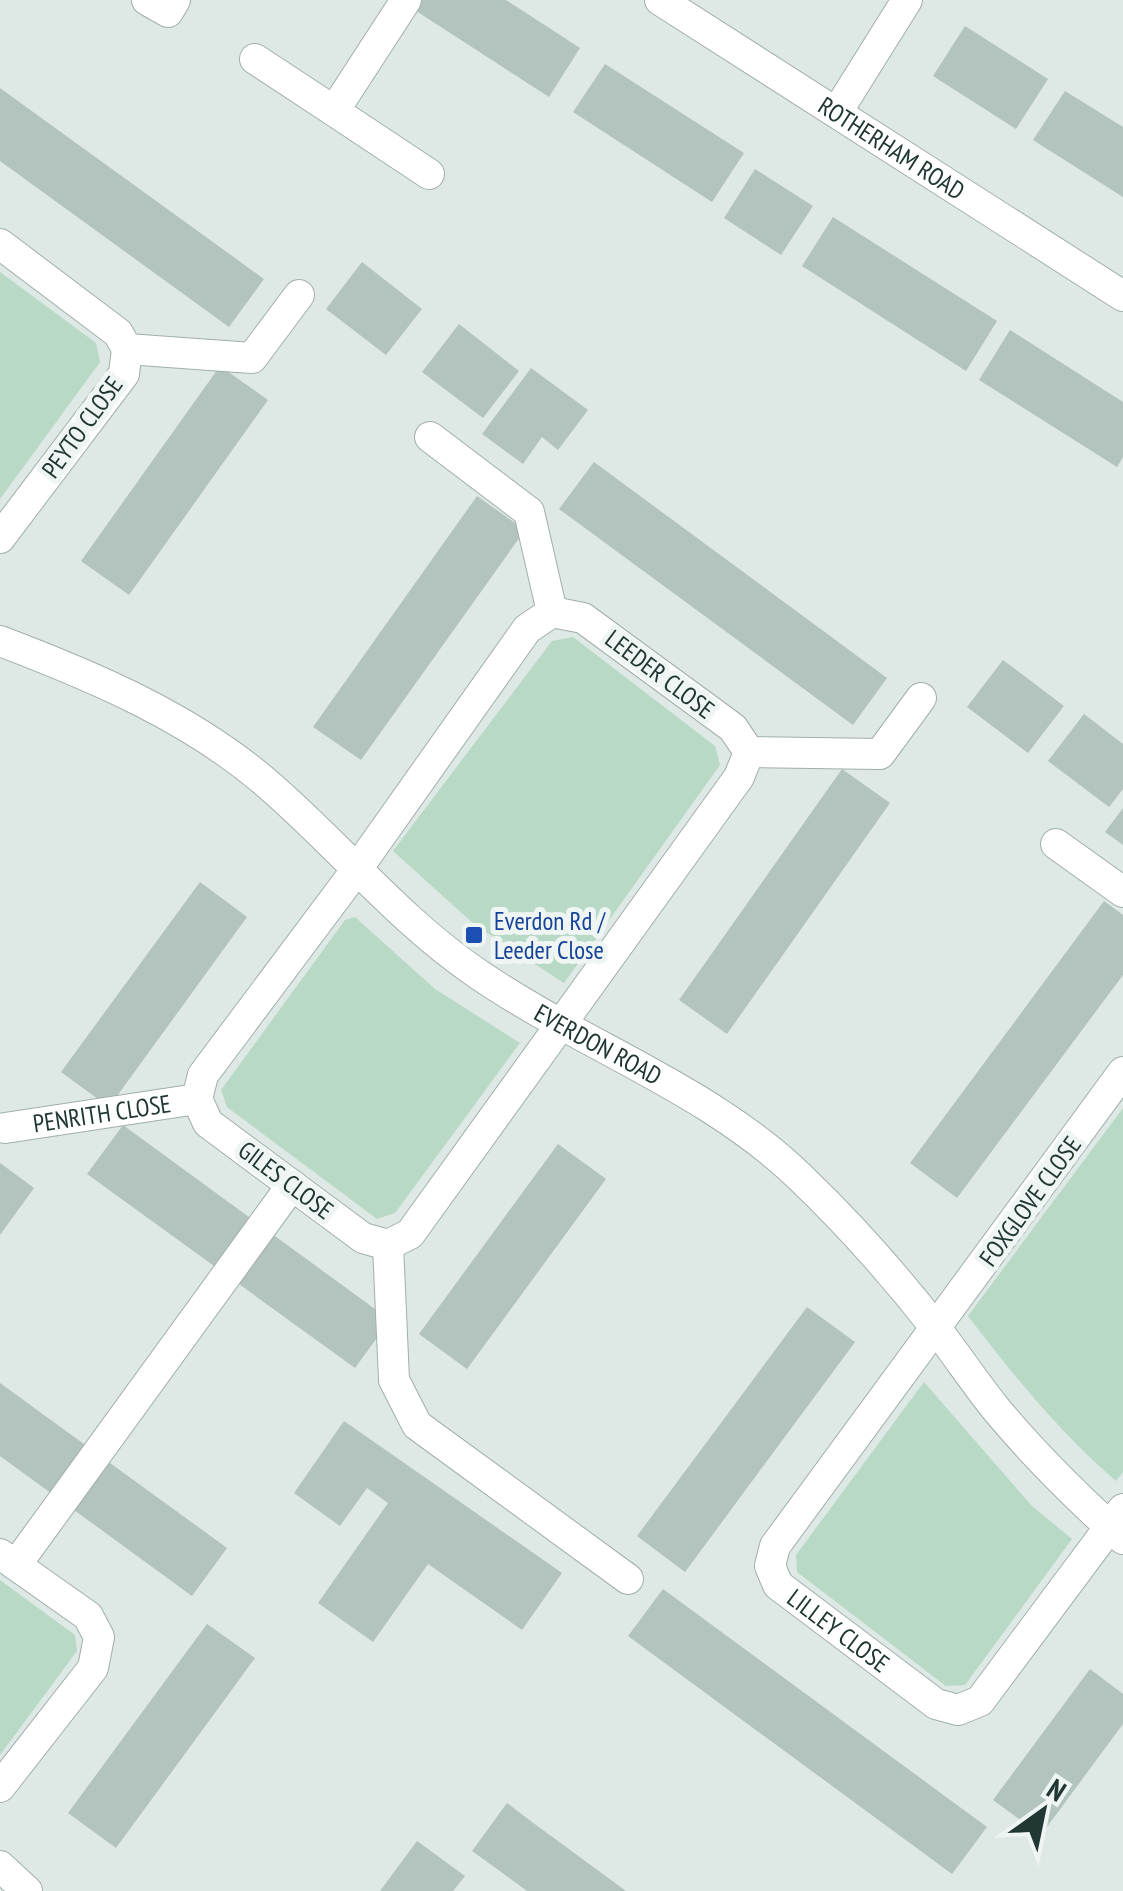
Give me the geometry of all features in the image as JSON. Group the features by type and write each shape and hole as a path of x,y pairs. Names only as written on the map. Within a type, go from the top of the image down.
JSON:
{"street":[{"path":"148,0 168,12 175,0"},
{"path":"334,111 406,0"},
{"name":"ROTHERHAM ROAD","path":"660,0 1123,296"},
{"path":"837,112 908,0"},
{"path":"255,60 428,174"},
{"name":"PEYTO CLOSE","path":"0,244 118,333 127,349 124,374 0,538"},
{"path":"127,349 252,358 298,294"},
{"path":"197,1099 204,1075 357,869 527,629 552,612 529,512 430,436"},
{"name":"LEEDER CLOSE","path":"552,612 584,618 733,728 749,752"},
{"name":"EVERDON ROAD","path":"0,641 132,696 200,737 268,784 424,933 478,974 560,1024 666,1080 798,1174 860,1236 997,1410 1119,1525"},
{"path":"628,1579 417,1425 394,1380 388,1245 410,1234 739,777 749,752 880,754 921,698"},
{"path":"1056,844 1123,892"},
{"name":"FOXGLOVE CLOSE","path":"936,1330 1123,1072"},
{"name":"PENRITH CLOSE","path":"5,1128 197,1099"},
{"name":"GILES CLOSE","path":"197,1099 208,1122 363,1238 388,1245"},
{"path":"0,1787 93,1668 99,1637 88,1616 8,1559 292,1185"},
{"name":"LILLEY CLOSE","path":"936,1330 775,1546 770,1566 778,1584 936,1704 958,1710 980,1700 1119,1525"},
{"path":"0,1866 27,1891"}],"green space":[{"path":"0,272 96,343 100,362 0,499"},
{"path":"573,637 715,746 720,765 564,983 475,925 393,851 552,641"},
{"path":"355,917 435,989 520,1043 395,1213 377,1219 227,1107 221,1090 345,920"},
{"path":"1123,1108 1123,1472 1116,1481 1038,1403 968,1316"},
{"path":"924,1382 1032,1506 1072,1539 965,1685 946,1686 797,1572 796,1555"},
{"path":"0,1580 75,1635 77,1651 0,1755"}],"building":[{"path":"414,0 506,0 580,48 549,97 410,7"},
{"path":"965,26 1048,79 1016,129 933,76"},
{"path":"605,64 744,153 712,202 573,112"},
{"path":"0,88 264,279 229,327 0,161"},
{"path":"1065,91 1123,127 1123,197 1033,140"},
{"path":"755,169 813,206 781,255 724,218"},
{"path":"833,217 997,321 966,371 802,266"},
{"path":"362,262 422,309 386,355 326,309"},
{"path":"459,324 519,371 483,418 422,372"},
{"path":"1010,330 1123,402 1123,457 1117,467 979,380"},
{"path":"220,366 268,400 129,595 81,561"},
{"path":"531,368 588,410 558,450 542,437 523,464 482,434"},
{"path":"594,462 887,678 853,725 559,509"},
{"path":"477,496 525,530 361,760 313,727"},
{"path":"1003,660 1064,706 1028,753 967,707"},
{"path":"1084,714 1123,744 1123,789 1109,807 1048,761"},
{"path":"842,769 890,803 727,1034 679,1000"},
{"path":"1123,808 1123,845 1105,832"},
{"path":"200,882 247,917 109,1107 61,1072"},
{"path":"1104,901 1123,915 1123,975 957,1198 910,1163"},
{"path":"123,1125 390,1320 355,1368 87,1174"},
{"path":"558,1144 606,1179 467,1369 419,1334"},
{"path":"0,1163 34,1188 0,1235"},
{"path":"807,1307 855,1342 685,1572 637,1536"},
{"path":"0,1383 227,1548 192,1596 0,1456"},
{"path":"344,1421 562,1573 522,1630 428,1564 373,1642 318,1603 388,1503 367,1488 340,1526 294,1493"},
{"path":"663,1589 987,1827 952,1874 628,1636"},
{"path":"207,1624 255,1658 116,1848 68,1813"},
{"path":"1090,1669 1123,1694 1123,1724 1041,1835 993,1800"},
{"path":"507,1803 626,1891 527,1891 472,1851"},
{"path":"417,1841 465,1876 453,1891 380,1891"}],"place":[{"name":"Everdon Rd / Leeder Close","path":"474,935"}]}
